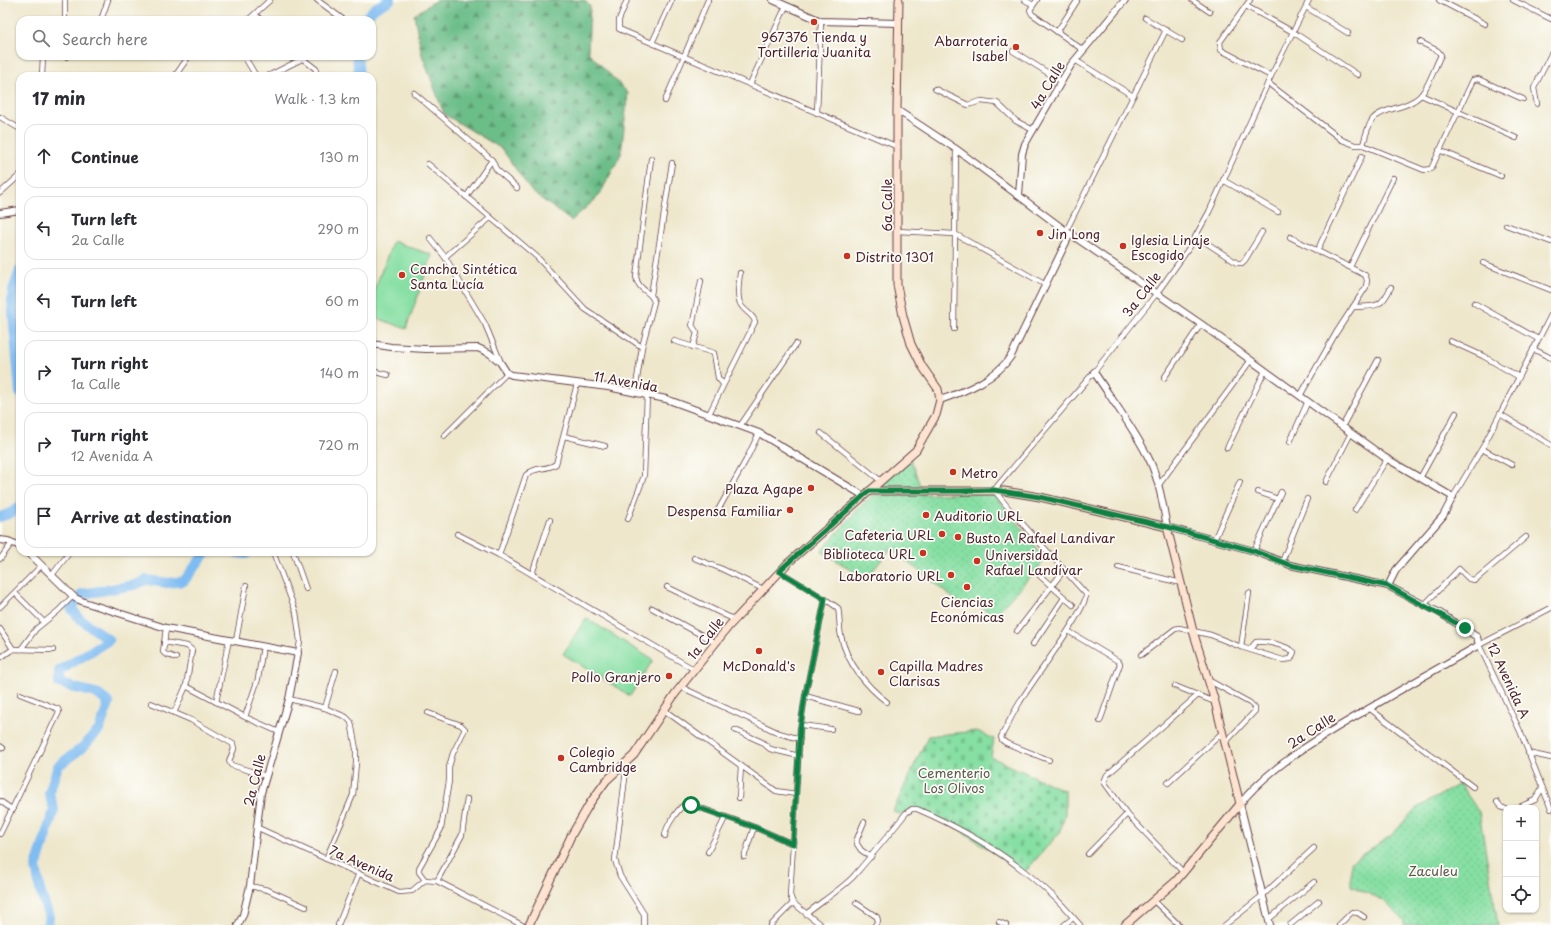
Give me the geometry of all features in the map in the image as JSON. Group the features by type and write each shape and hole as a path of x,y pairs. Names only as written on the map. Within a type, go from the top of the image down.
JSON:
{"main road":[{"name":"6a Calle","path":"899,0 897,110 897,285 903,316 916,356 938,389 940,400"},
{"name":"1a Calle","path":"532,923 571,836 590,803 609,777 634,755 681,687 735,620 779,571 916,450 936,415 940,400"},
{"name":"12 Avenida A","path":"867,494 994,490 1040,497 1168,527"},
{"path":"1168,527 1193,631 1215,702 1240,804"},
{"name":"2a Calle","path":"1125,925 1184,873 1240,804"}],"street":[{"path":"65,0 65,16"},
{"path":"102,16 108,0"},
{"path":"253,16 270,0"},
{"path":"317,0 339,16"},
{"path":"628,0 619,20 619,29 898,147"},
{"path":"652,43 672,0"},
{"path":"665,101 708,0"},
{"path":"772,0 821,21 898,23"},
{"path":"1025,0 1033,5"},
{"path":"1037,0 1030,10 1032,14 1083,50"},
{"name":"4a Calle","path":"1019,195 1022,154 1025,144 1061,81 1075,60 1125,0"},
{"path":"1192,0 1210,12"},
{"path":"1250,0 1220,42 1221,50 1271,76"},
{"name":"3a Calle","path":"994,490 1094,372 1157,293 1189,248 1209,212 1271,76 1309,0"},
{"path":"1439,0 1485,24"},
{"path":"1513,0 1551,19"},
{"path":"1057,32 1077,1"},
{"path":"750,84 786,6"},
{"path":"1246,6 1293,32 1358,75"},
{"path":"1306,7 1348,33"},
{"path":"1145,18 1182,40"},
{"path":"817,113 821,21"},
{"path":"940,400 975,385 999,370 1006,364 1011,356 1046,284 1068,232 1166,30"},
{"path":"1363,145 1374,118 1381,113 1407,105 1424,91 1441,55 1438,51 1420,42"},
{"path":"1013,51 1061,81"},
{"path":"1537,104 1534,88 1551,54"},
{"path":"42,72 43,60"},
{"path":"178,72 186,60"},
{"path":"246,60 254,72"},
{"path":"275,72 295,60"},
{"path":"305,60 314,66 316,72"},
{"path":"1075,60 1133,96"},
{"path":"1268,83 1342,140 1355,146 1363,145 1424,170 1430,169 1473,80 1478,79 1523,99"},
{"path":"935,89 968,105 980,101 997,103 1016,121 1033,130"},
{"path":"414,93 492,160 496,169 517,188"},
{"path":"1421,95 1516,138"},
{"path":"897,110 956,149 1068,232 1202,324 1342,427 1387,458 1453,498"},
{"path":"0,117 16,127"},
{"path":"954,329 956,149"},
{"path":"1439,150 1501,176"},
{"path":"1317,251 1362,156"},
{"path":"635,392 642,347 654,302 654,298 651,295 641,289 637,283 636,277 651,159"},
{"path":"466,197 492,160"},
{"path":"651,295 672,163"},
{"path":"428,164 490,218 537,256 585,309 642,347"},
{"path":"1350,267 1393,178"},
{"path":"0,193 16,179"},
{"path":"1224,180 1278,212"},
{"path":"0,213 16,211"},
{"path":"445,257 490,218"},
{"path":"1506,225 1551,242"},
{"path":"897,231 955,234 1046,284"},
{"path":"1196,236 1237,263 1242,263 1262,232"},
{"path":"1290,237 1365,275 1367,280 1366,287 1336,333 1300,396"},
{"path":"430,238 445,257 485,324 500,362 507,373 444,436"},
{"path":"1483,263 1551,290"},
{"path":"709,414 755,322 754,319 741,306 738,299 740,273"},
{"path":"693,347 698,333 692,325 701,281"},
{"path":"1353,307 1373,306 1379,304 1385,300 1391,287"},
{"path":"1474,303 1538,340"},
{"path":"1388,586 1396,570 1443,516 1482,449 1533,349 1548,326 1551,315"},
{"path":"1164,378 1202,324"},
{"path":"674,341 714,353 718,378 723,384"},
{"path":"1450,341 1484,356 1519,377"},
{"path":"740,426 796,344"},
{"path":"376,345 426,349 478,348 484,350 500,362"},
{"path":"1533,349 1551,358"},
{"path":"1158,486 1251,360"},
{"path":"1342,427 1378,360"},
{"path":"1227,448 1265,371"},
{"path":"376,372 388,375"},
{"path":"1094,372 1128,423 1150,461 1168,527"},
{"name":"11 Avenida","path":"507,373 516,376 635,392 666,399 760,433 867,494"},
{"path":"499,555 526,475 533,469 550,467 556,464 577,384"},
{"path":"628,519 644,476 647,394"},
{"path":"1290,442 1308,401"},
{"path":"1420,478 1456,414"},
{"path":"1500,414 1551,445"},
{"path":"717,512 760,433"},
{"path":"821,433 881,481"},
{"path":"1326,482 1351,433"},
{"path":"564,436 605,446"},
{"path":"1482,449 1512,466"},
{"path":"1355,510 1387,458"},
{"path":"1214,540 1240,482"},
{"path":"994,490 1086,594 1086,598 1068,631 1020,701 1001,738 1006,743 1049,760"},
{"path":"1258,492 1278,499"},
{"path":"1254,551 1281,492"},
{"path":"1282,562 1307,500"},
{"path":"532,574 550,520"},
{"name":"12 Avenida A","path":"1168,527 1254,551 1290,565 1388,586 1424,605 1477,637 1479,645 1520,731 1551,809"},
{"path":"457,534 499,555 695,670"},
{"path":"1424,605 1459,569 1469,579 1475,580 1526,537"},
{"path":"0,540 16,544"},
{"path":"0,558 12,543"},
{"path":"32,556 74,597 84,602 166,628 298,653 300,641 296,612 275,556"},
{"path":"52,575 67,556"},
{"path":"294,556 306,589"},
{"path":"694,558 722,569 763,589"},
{"path":"0,607 41,566"},
{"path":"1118,567 1181,583"},
{"path":"1017,631 1064,570"},
{"path":"779,571 838,608 842,639 855,669 864,681 887,702"},
{"path":"1040,576 1073,606"},
{"path":"236,641 246,586"},
{"path":"667,587 735,620"},
{"path":"15,592 44,622"},
{"path":"1241,647 1249,593"},
{"path":"21,649 36,629 74,597"},
{"path":"1033,644 1064,598"},
{"path":"821,925 815,923 793,903 790,894 801,725 805,696 825,599"},
{"path":"652,608 716,643"},
{"path":"1549,609 1551,614"},
{"name":"2a Calle","path":"1240,804 1252,790 1281,765 1318,738 1479,645 1549,609"},
{"path":"0,628 13,649"},
{"path":"166,628 163,652 176,658"},
{"path":"1141,655 1175,629 1211,635 1241,647 1283,660 1291,659 1294,652 1290,649 1264,642 1256,642 1250,649"},
{"path":"1068,631 1118,661 1120,664 1100,721"},
{"path":"216,702 229,640"},
{"path":"164,642 187,646 192,650 186,686 174,713"},
{"path":"245,717 258,679 262,646"},
{"path":"0,658 13,649 53,650"},
{"name":"2a Calle","path":"238,925 243,915 250,886 261,793 289,699 298,653"},
{"path":"325,708 336,671"},
{"path":"1208,680 1250,703 1255,708 1225,743"},
{"path":"186,686 245,717 279,732"},
{"path":"1175,686 1215,702"},
{"path":"681,687 779,733 800,740"},
{"path":"0,834 13,810 59,712 58,709 20,694"},
{"path":"1184,873 1126,814 1104,782 1107,775 1198,695"},
{"path":"805,696 859,711"},
{"path":"289,699 325,708 346,717 351,722 356,748 353,795 326,859"},
{"path":"151,703 197,724 233,744 234,749 229,761 230,765 266,776"},
{"path":"1369,708 1473,787"},
{"path":"664,710 776,791 796,794"},
{"path":"428,713 461,725 465,729 453,753 449,767 449,781 441,829 418,872 425,880 437,881 522,925"},
{"path":"801,725 831,729"},
{"path":"735,730 762,742 770,749 799,756"},
{"path":"1168,783 1222,733"},
{"path":"1528,753 1551,758"},
{"path":"627,762 615,860 620,876 644,914 644,925"},
{"path":"740,798 741,766"},
{"path":"1524,805 1535,800 1542,788"},
{"path":"437,881 462,835 467,799"},
{"path":"0,801 13,810"},
{"path":"1497,802 1503,808"},
{"path":"665,836 666,828 682,806 686,803 754,827 793,844"},
{"path":"1240,804 1269,922 1314,882"},
{"path":"806,914 852,877 871,857 906,813 912,809 917,809 975,837 1036,881 1054,897 1080,925"},
{"path":"1088,854 1126,814"},
{"path":"708,852 725,818"},
{"path":"864,822 857,839 857,844 861,850 871,857"},
{"path":"744,858 754,827"},
{"name":"7a Avenida","path":"256,828 399,892 412,891 425,880"},
{"path":"1226,925 1263,895 1314,848"},
{"path":"338,925 358,873"},
{"path":"250,886 268,890 306,907"},
{"path":"1154,901 1178,925"},
{"path":"1290,925 1319,901"},
{"path":"771,925 793,903"},
{"path":"856,903 877,917 878,921 875,925"},
{"path":"1339,925 1352,912 1358,913 1364,917"},
{"name":"2a Calle","path":"243,915 244,925"},
{"path":"1064,925 1073,918"},
{"path":"999,922 1006,925"}],"green space":[{"path":"436,0 584,0 590,6 588,52 628,93 621,154 599,196 571,221 531,191 502,149 444,114 422,55 414,15"},
{"name":"Cancha Sintética Santa Lucía","path":"393,241 432,255 406,329 376,318 376,286"},
{"path":"910,458 922,491 873,490"},
{"name":"Universidad Rafael Landívar","path":"992,493 1009,511 1045,560 993,618 982,607 959,603 891,548 866,579 821,551 872,495"},
{"path":"586,618 653,660 630,696 563,654"},
{"name":"Cementerio Los Olivos","path":"977,731 994,739 991,757 1065,791 1065,814 1060,832 1024,873 956,827 911,808 901,815 893,811 928,736"},
{"name":"Zaculeu","path":"1460,784 1479,812 1498,925 1404,925 1404,921 1383,900 1351,886 1351,862 1393,834 1415,809"}],"waterway":[{"path":"367,16 375,8 390,0"},
{"path":"357,60 359,72"},
{"path":"16,281 12,300 16,346"},
{"path":"0,517 11,513 16,509"},
{"path":"47,925 49,917 40,890 36,867 54,810 49,793 58,766 83,747 99,730 109,703 96,693 59,683 59,671 109,640 80,619 71,608 82,594 135,585 146,580 168,583 184,581 203,556"}],"place":[{"name":"967376 Tienda y Tortilleria Juanita","path":"814,22"},
{"name":"Abarroteria Isabel","path":"1016,47"},
{"name":"Jin Long","path":"1040,233"},
{"name":"Iglesia Linaje Escogido","path":"1123,246"},
{"name":"Distrito 1301","path":"847,256"},
{"name":"Cancha Sintética Santa Lucía","path":"402,275"},
{"name":"Metro","path":"953,472"},
{"name":"Plaza Agape","path":"811,488"},
{"name":"Despensa Familiar","path":"790,510"},
{"name":"Auditorio URL","path":"926,515"},
{"name":"Cafeteria URL","path":"942,534"},
{"name":"Busto A Rafael Landivar","path":"958,537"},
{"name":"Biblioteca URL","path":"923,553"},
{"name":"Universidad Rafael Landívar","path":"977,561"},
{"name":"Laboratorio URL","path":"951,575"},
{"name":"Ciencias Económicas","path":"967,587"},
{"name":"McDonald's","path":"759,651"},
{"name":"Capilla Madres Clarisas","path":"881,672"},
{"name":"Pollo Granjero","path":"669,676"},
{"name":"Colegio Cambridge","path":"561,758"}],"route":[{"path":"691,805 754,827 793,844 800,729 805,696 825,599 779,571 869,491 994,490 1040,497 1168,527 1254,551 1290,565 1388,586 1465,628"}]}
